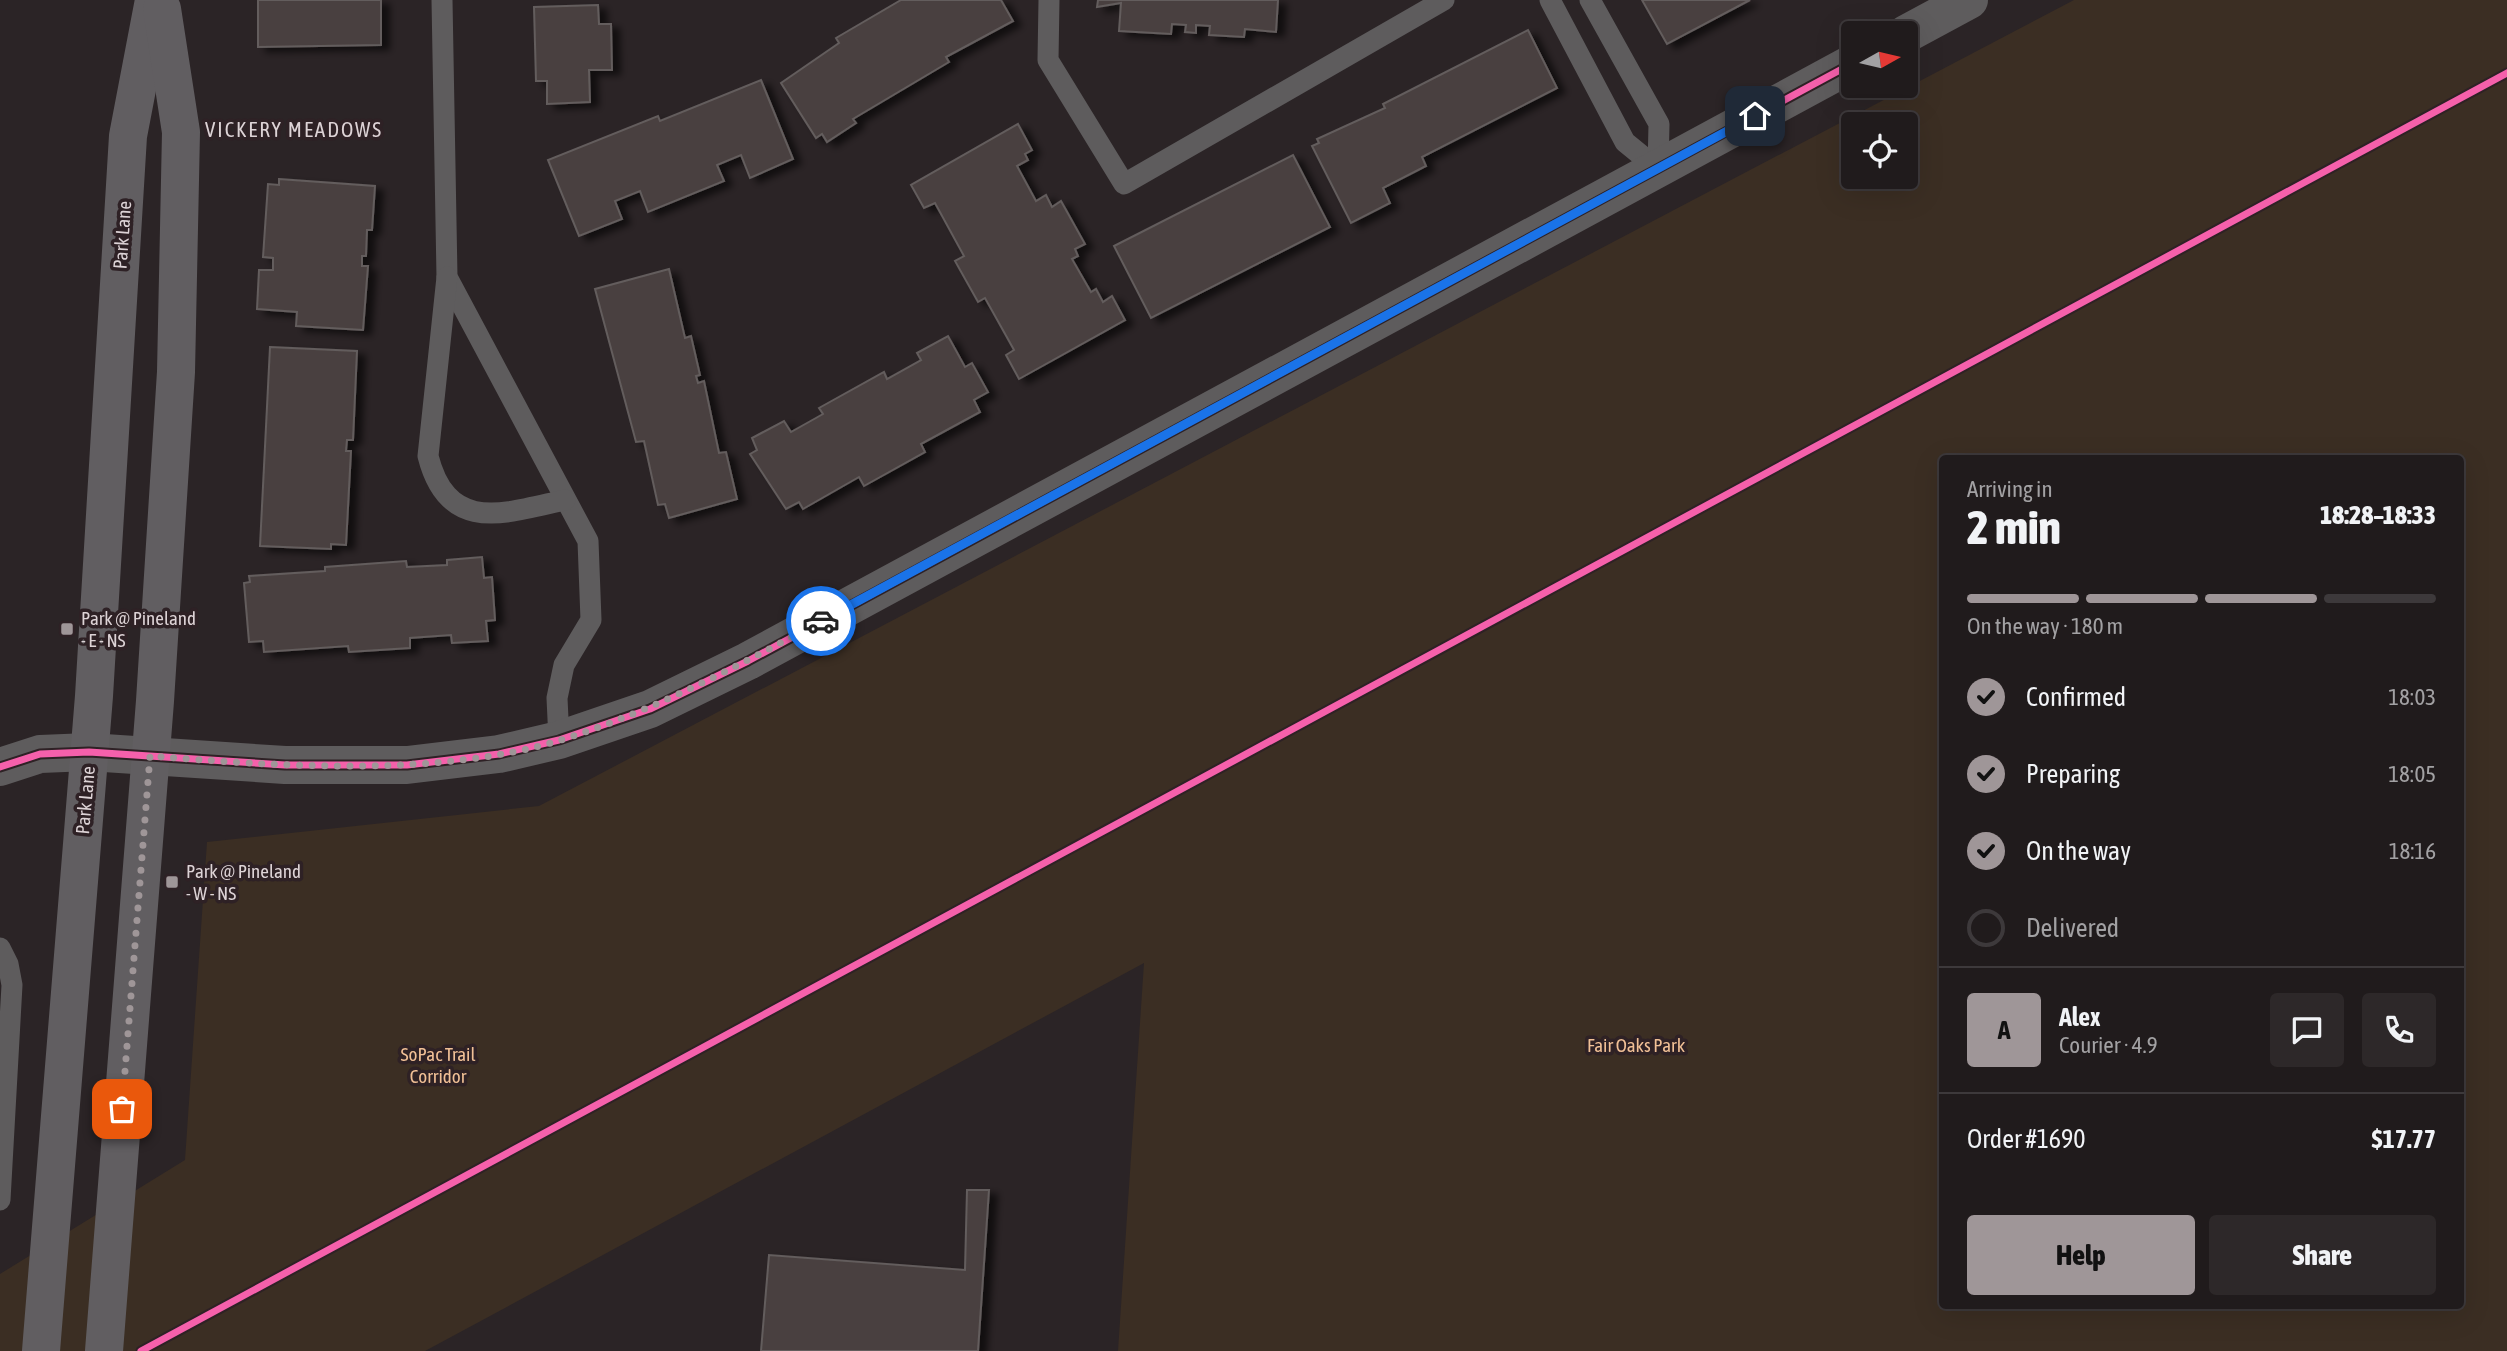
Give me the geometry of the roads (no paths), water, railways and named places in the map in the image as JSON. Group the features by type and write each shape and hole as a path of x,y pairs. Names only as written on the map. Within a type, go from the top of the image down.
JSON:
{"main road":[{"name":"Park Lane","path":"41,1351 89,752 128,136 154,0"},
{"path":"104,1351 150,756 176,372 181,132 161,0"}],"street":[{"path":"1918,28 1969,0"},
{"path":"0,767 40,754 89,752 285,765 407,765 499,754 559,740 650,709 748,661 1841,70"}],"lane":[{"path":"442,0 447,277 428,456 434,479 460,508 498,514 565,500"},
{"path":"1049,0 1048,61 1124,184 1444,0"},
{"path":"1550,0 1625,142 1658,169"},
{"path":"1590,0 1659,124 1658,169"},
{"path":"447,277 588,541 591,620 564,665 556,698 559,740"},
{"path":"0,948 8,964 12,985 0,1200"}],"place":[{"name":"Park @ Pineland - E - NS","path":"67,629"},
{"name":"Park @ Pineland - W - NS","path":"172,882"}],"district":[{"name":"VICKERY MEADOWS","path":"294,129"}],"park label":[{"name":"Fair Oaks Park","path":"1636,1045"},
{"name":"SoPac Trail Corridor","path":"438,1065"}]}
